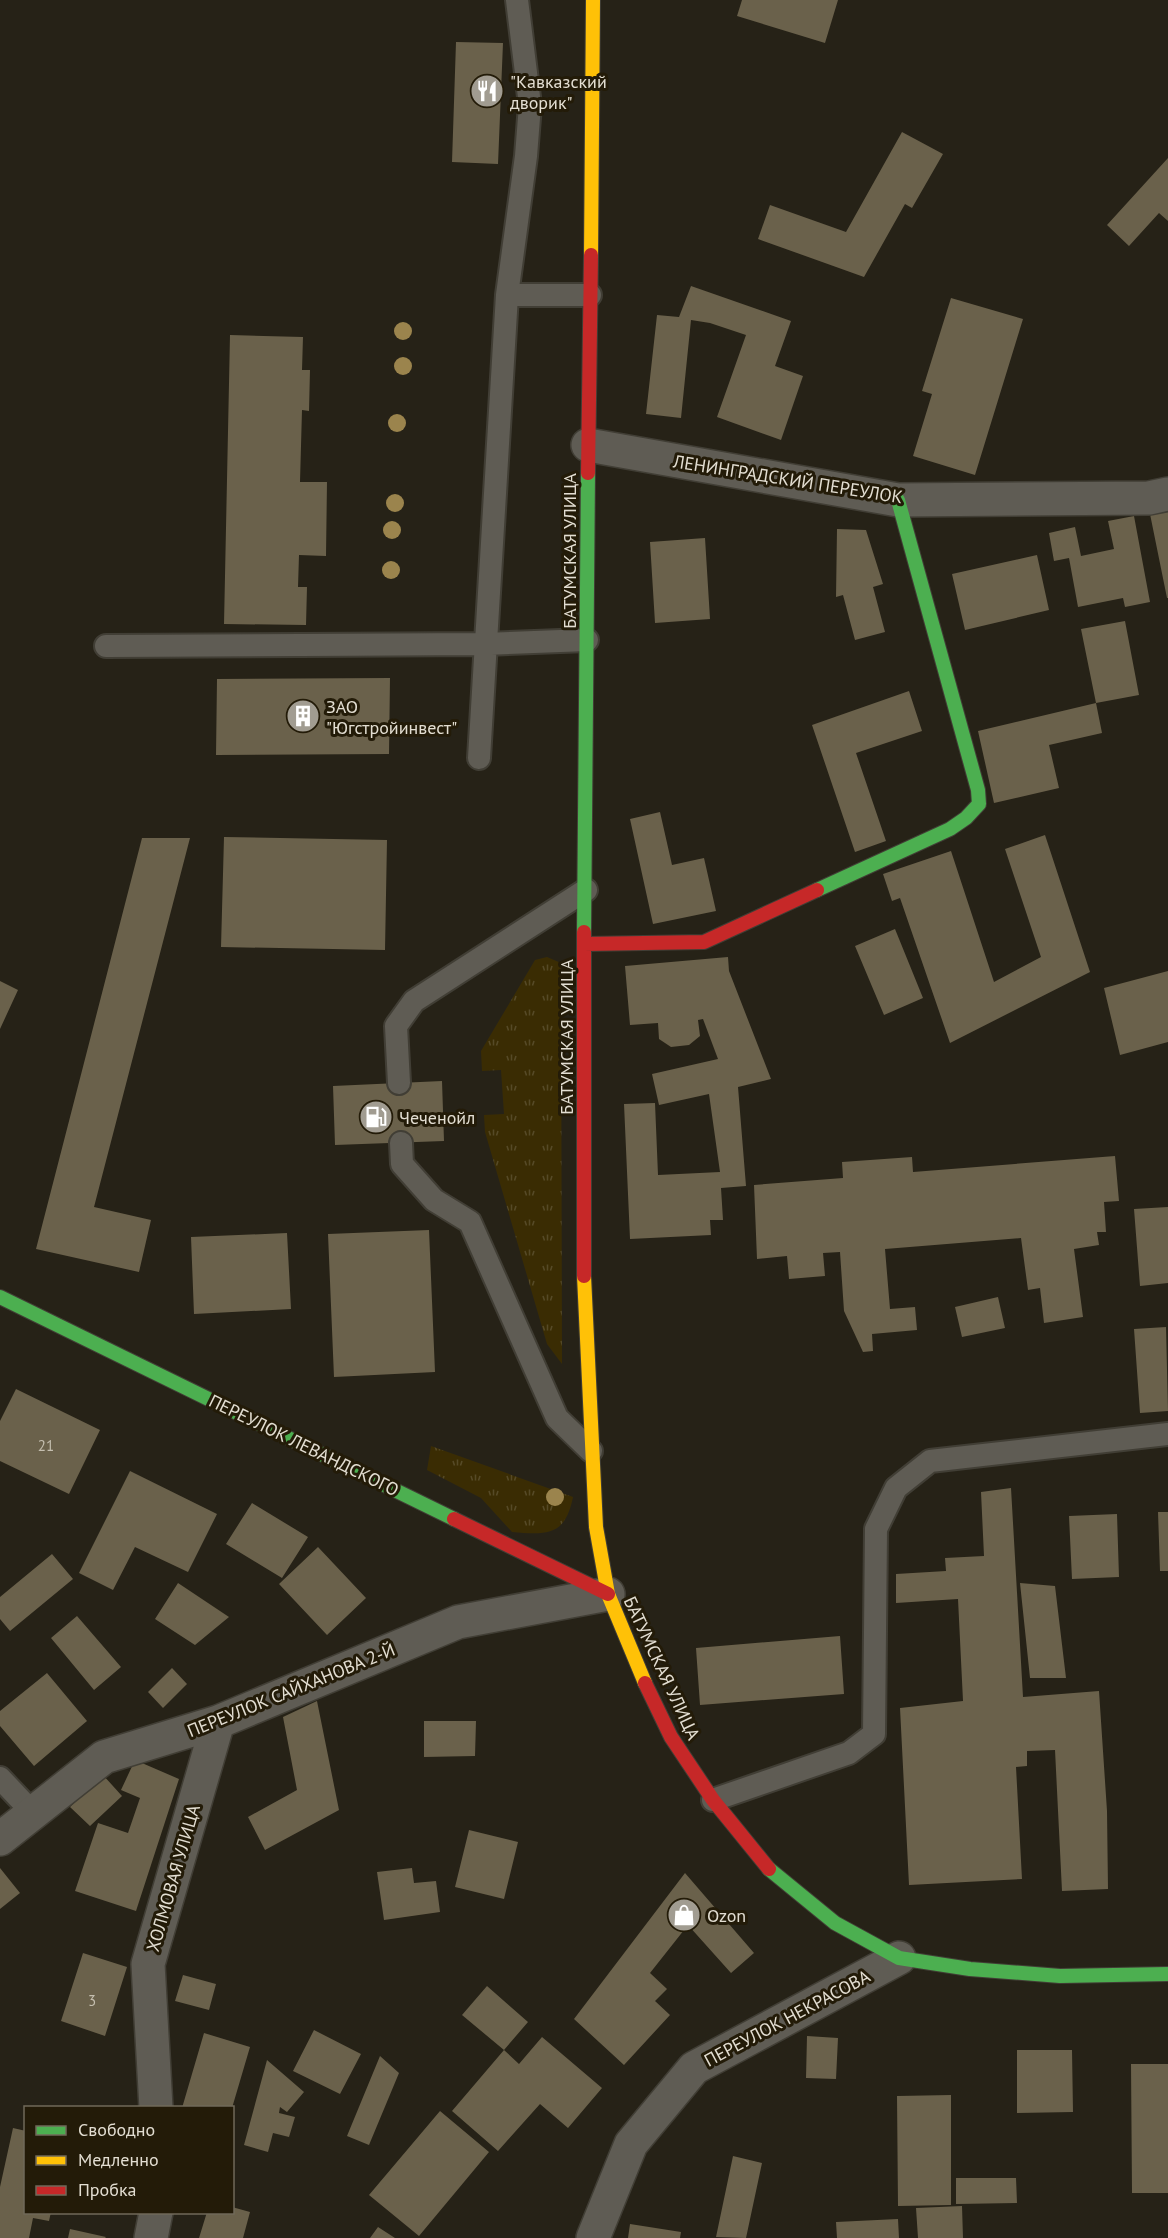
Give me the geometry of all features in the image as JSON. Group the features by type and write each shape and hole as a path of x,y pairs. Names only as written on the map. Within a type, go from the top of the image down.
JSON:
{"main road":[{"name":"БАТУМСКАЯ УЛИЦА","path":"593,0 584,944 584,1281 591,1451 597,1527 608,1594 635,1661 671,1737 713,1800 764,1865 835,1923 899,1958 970,1969 1060,1976 1168,1974"},
{"path":"584,944 704,942 951,829 979,804 978,790 898,500"},
{"name":"ПЕРЕУЛОК ЛЕВАНДСКОГО","path":"0,1297 608,1594"}],"street":[{"name":"ЛЕНИНГРАДСКИЙ ПЕРЕУЛОК","path":"588,445 898,500 1149,498 1168,494"},
{"name":"ПЕРЕУЛОК САЙХАНОВА 2-Й","path":"0,1839 104,1757 218,1722 458,1622 608,1594"},
{"name":"ХОЛМОВАЯ УЛИЦА","path":"156,2106 148,1964 218,1722"},
{"name":"ПЕРЕУЛОК НЕКРАСОВА","path":"593,2238 631,2144 694,2068 899,1958"},
{"path":"151,2238 156,2214"}],"lane":[{"path":"479,758 507,294 526,156 530,105 517,0"},
{"path":"507,294 590,295"},
{"path":"105,646 485,644 587,640"},
{"path":"399,1083 396,1026 414,1001 586,890"},
{"path":"401,1143 402,1164 434,1200 471,1222 557,1418 591,1451"},
{"path":"713,1800 849,1753 874,1734 876,1529 896,1488 930,1461 1168,1434"},
{"path":"0,1778 33,1813"}],"green space":[{"path":"547,957 561,963 562,1364 547,1344 485,1132 484,1115 504,1114 501,1070 482,1071 481,1051 535,960"},
{"path":"431,1446 573,1497 570,1510 560,1526 553,1530 545,1533 512,1532 481,1498 427,1470"}],"building":[{"path":"742,0 838,0 825,43 737,16"},
{"path":"456,42 503,43 498,164 452,162"},
{"path":"902,132 943,154 912,208 905,204 864,277 758,239 770,205 846,232"},
{"path":"1168,158 1168,221 1159,213 1129,246 1107,225"},
{"path":"691,286 791,321 775,366 803,376 781,440 717,417 746,335 710,323 691,320 681,418 646,414 657,315 679,317"},
{"path":"951,298 1023,319 975,475 913,456 932,394 922,391"},
{"path":"230,335 303,337 302,370 310,370 309,411 302,410 300,482 327,482 326,556 299,555 298,587 307,587 306,625 224,624"},
{"path":"1168,510 1168,598 1167,598 1150,514"},
{"path":"1134,516 1150,602 1125,607 1123,598 1078,607 1069,558 1054,561 1049,533 1075,527 1081,556 1114,549 1108,521"},
{"path":"837,529 866,530 883,584 873,587 885,632 855,640 843,595 836,597"},
{"path":"705,538 710,619 655,623 650,542"},
{"path":"1037,555 1049,610 965,630 952,574"},
{"path":"1125,621 1139,695 1096,703 1081,629"},
{"name":"ЗАО \"Югстройинвест\"","path":"390,678 389,754 216,755 217,679"},
{"path":"909,691 922,731 856,753 886,841 855,852 812,725"},
{"path":"1096,703 1102,733 1049,745 1059,788 994,803 978,731"},
{"path":"660,812 672,865 704,858 716,911 653,924 630,819"},
{"path":"1045,835 1090,972 950,1043 900,898 892,901 883,874 951,851 994,982 1041,957 1005,849"},
{"path":"224,837 387,840 385,950 221,947"},
{"path":"142,838 190,838 94,1207 151,1220 139,1272 36,1249"},
{"path":"895,929 923,998 884,1015 855,946"},
{"path":"728,957 729,971 771,1079 738,1087 746,1186 721,1188 723,1220 710,1220 711,1235 630,1239 624,1104 655,1103 658,1175 720,1172 709,1094 659,1105 652,1074 718,1059 703,1019 698,1020 700,1036 689,1045 671,1047 659,1039 658,1023 630,1025 625,966"},
{"path":"1168,971 1168,1042 1120,1055 1104,988"},
{"path":"0,981 18,990 0,1029"},
{"path":"442,1081 444,1141 335,1145 333,1086"},
{"path":"1115,1156 1119,1201 1104,1202 1106,1232 1097,1232 1099,1245 1074,1249 1083,1317 1044,1323 1040,1288 1028,1290 1021,1238 885,1249 890,1309 915,1307 917,1330 872,1334 873,1351 863,1352 844,1311 840,1252 823,1253 825,1276 789,1279 787,1256 757,1259 754,1185 843,1178 842,1162 912,1157 913,1172"},
{"path":"1168,1207 1168,1283 1140,1286 1134,1209"},
{"path":"429,1230 435,1372 334,1377 328,1234"},
{"path":"287,1233 291,1309 194,1314 191,1237"},
{"path":"998,1297 1005,1328 962,1337 955,1307"},
{"path":"1166,1327 1168,1411 1140,1413 1134,1329"},
{"path":"16,1389 100,1430 69,1494 0,1461 0,1421"},
{"path":"130,1471 217,1514 188,1572 135,1547 113,1590 79,1573"},
{"path":"1011,1488 1023,1697 1099,1691 1107,1811 1108,1889 1062,1891 1055,1750 1027,1751 1027,1766 1016,1767 1022,1879 909,1885 900,1708 963,1701 958,1599 896,1603 896,1574 946,1571 945,1558 984,1556 981,1492"},
{"path":"252,1503 308,1537 282,1578 226,1544"},
{"path":"1158,1512 1168,1512 1168,1571 1160,1571"},
{"path":"1117,1514 1119,1577 1072,1579 1069,1516"},
{"path":"318,1547 366,1598 327,1635 279,1584"},
{"path":"52,1554 73,1579 10,1631 0,1619 0,1597"},
{"path":"178,1583 229,1617 195,1645 155,1619"},
{"path":"1020,1583 1055,1586 1066,1678 1030,1678"},
{"path":"77,1616 121,1667 94,1690 51,1638"},
{"path":"840,1636 844,1694 700,1705 696,1648"},
{"path":"172,1668 187,1684 163,1708 148,1692"},
{"path":"47,1673 87,1721 34,1766 0,1726 0,1711"},
{"path":"317,1701 339,1810 265,1850 248,1817 297,1790 283,1717"},
{"path":"424,1721 476,1721 475,1756 424,1757"},
{"path":"135,1760 179,1779 136,1911 75,1891 98,1823 128,1833 140,1798 121,1790"},
{"path":"103,1775 122,1796 90,1826 70,1807"},
{"path":"469,1830 518,1842 504,1899 455,1887"},
{"path":"0,1868 20,1893 0,1909"},
{"path":"412,1868 414,1883 436,1881 440,1912 384,1920 377,1872"},
{"path":"685,1873 754,1953 731,1973 688,1925 650,1973 667,1989 655,2001 670,2015 624,2065 574,2019"},
{"path":"83,1953 127,1967 105,2036 61,2021"},
{"path":"183,1975 216,1984 209,2010 175,2001"},
{"path":"487,1986 528,2022 504,2050 462,2015"},
{"path":"314,2030 361,2054 340,2094 293,2071"},
{"path":"204,2033 250,2047 233,2106 183,2106"},
{"path":"807,2036 838,2038 836,2079 806,2078"},
{"path":"542,2037 602,2088 568,2128 540,2104 498,2151 452,2111 504,2050 519,2064"},
{"path":"1017,2050 1072,2050 1073,2112 1017,2113"},
{"path":"380,2056 399,2073 369,2145 347,2136"},
{"path":"267,2060 304,2092 287,2112 280,2107 279,2113 295,2117 289,2137 273,2133 268,2152 244,2145"},
{"path":"1131,2064 1168,2064 1168,2193 1132,2193"},
{"path":"951,2095 951,2205 898,2206 897,2096"},
{"path":"440,2111 489,2152 419,2236 369,2195"},
{"path":"13,2128 24,2131 24,2214 51,2214 49,2221 33,2218 29,2238 0,2238 0,2187"},
{"path":"733,2156 762,2163 746,2238 716,2237"},
{"path":"956,2178 1016,2178 1017,2203 956,2204"},
{"path":"962,2206 963,2238 918,2238 916,2208"},
{"path":"234,2208 250,2212 243,2238 199,2238 206,2214 234,2214"},
{"path":"898,2219 899,2238 837,2238 836,2222"},
{"path":"630,2224 681,2232 680,2238 628,2238"},
{"path":"378,2227 395,2238 370,2238"},
{"path":"70,2229 106,2237 68,2238"}],"traffic: fast":[{"path":"584,932 588,473"},
{"path":"817,890 950,829 966,818 979,804 978,790 898,500"},
{"path":"0,1297 454,1519"},
{"path":"769,1869 835,1923 899,1958 970,1969 1060,1976 1168,1974"}],"traffic: slow":[{"path":"591,255 593,0"},
{"path":"584,1276 596,1527 608,1594 645,1683"}],"traffic: jam":[{"path":"588,473 591,255"},
{"path":"584,944 704,942 817,890"},
{"path":"584,932 584,1276"},
{"path":"454,1519 608,1594"},
{"path":"645,1683 671,1737 713,1800 769,1869"}],"place":[{"name":"\"Кавказский дворик\"","path":"487,91"},
{"name":"ЗАО \"Югстройинвест\"","path":"303,716"},
{"name":"Чеченойл","path":"376,1117"},
{"name":"Ozon","path":"684,1915"}]}
